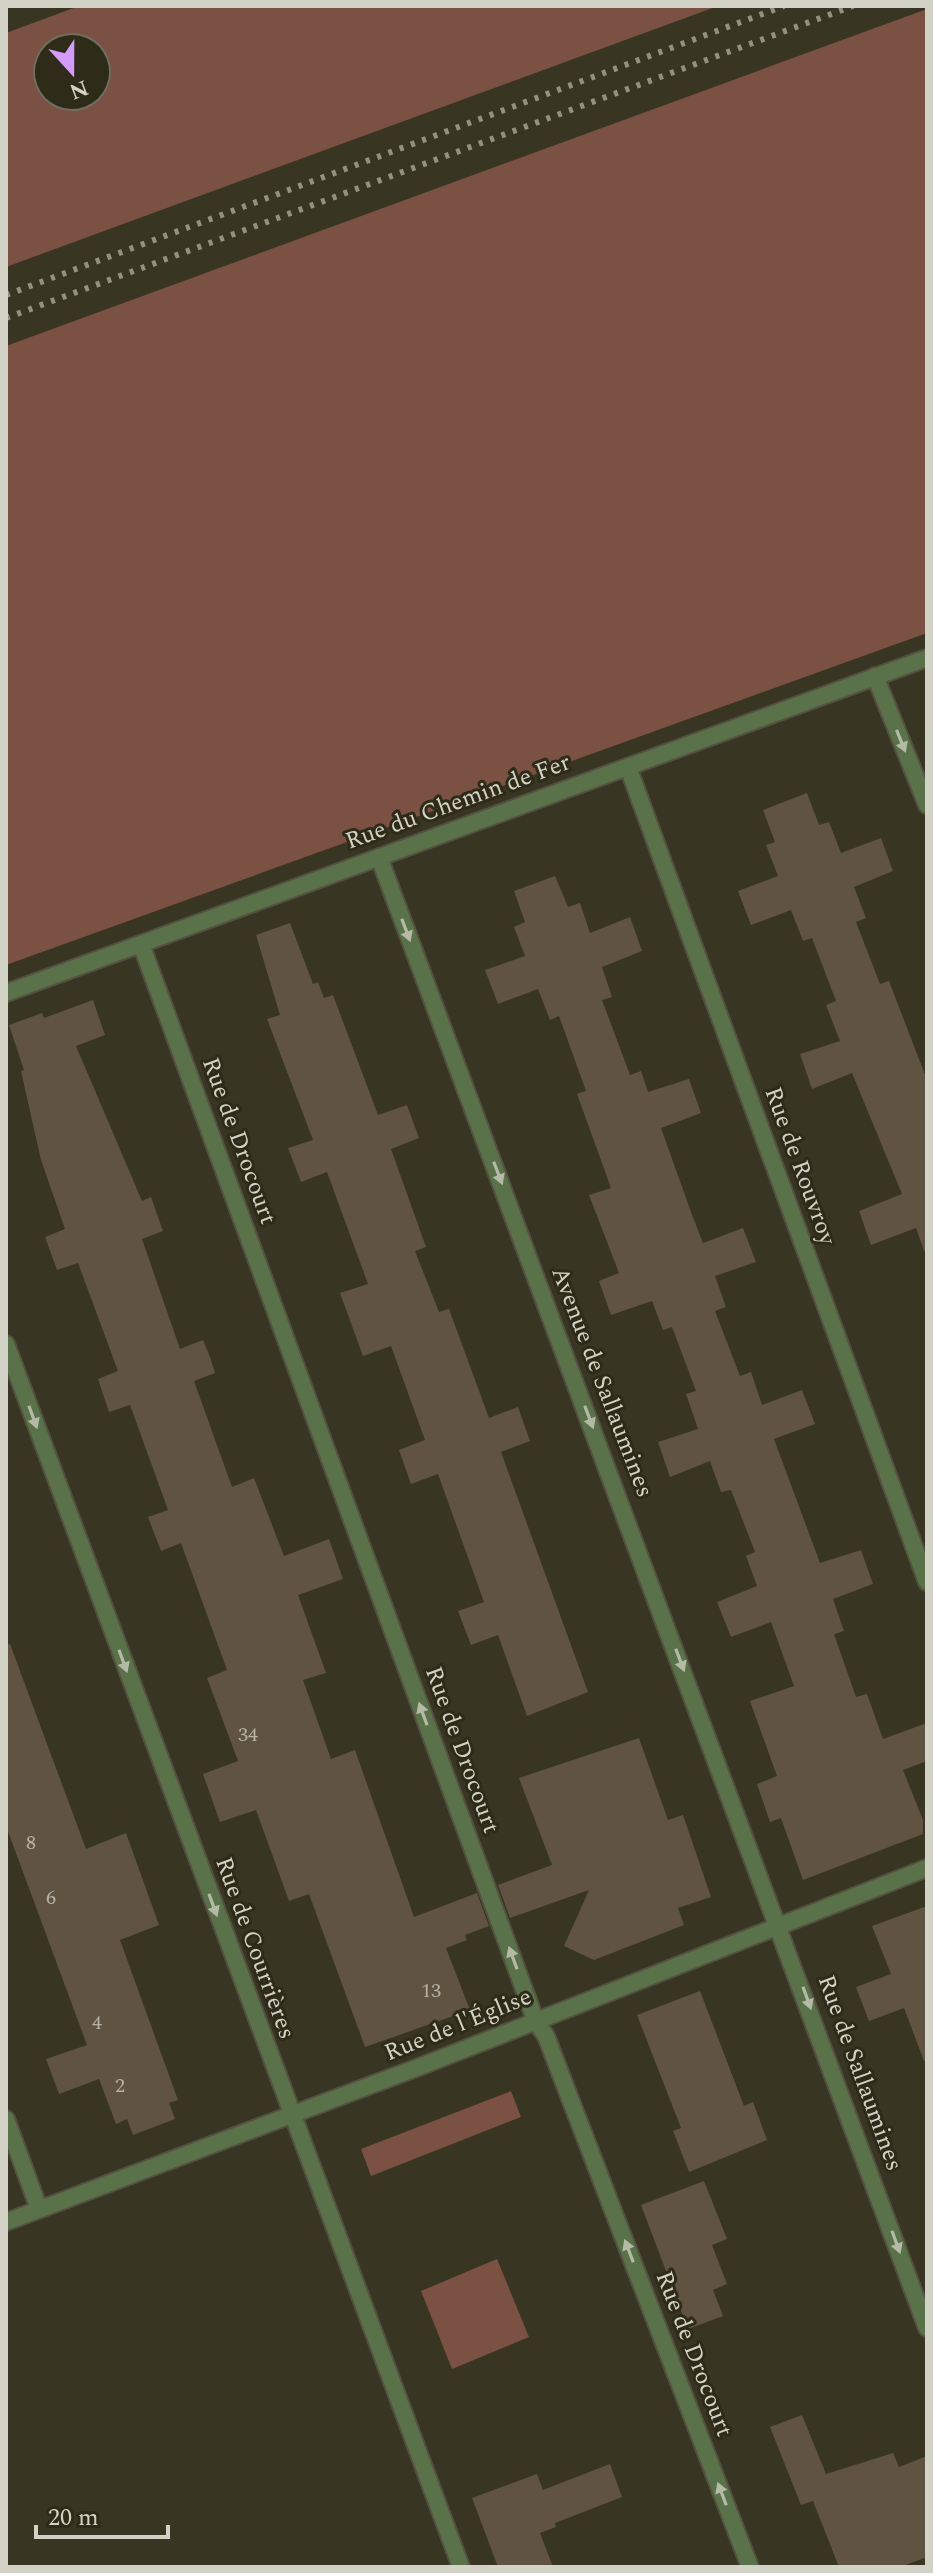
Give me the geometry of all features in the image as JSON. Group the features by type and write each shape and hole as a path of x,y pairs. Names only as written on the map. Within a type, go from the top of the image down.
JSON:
{"street":[{"name":"Rue du Chemin de Fer","path":"6,993 927,658"},
{"path":"875,676 927,805"},
{"name":"Rue de Rouvroy","path":"628,767 927,1582"},
{"name":"Avenue de Sallaumines","path":"379,857 779,1925"},
{"name":"Rue de Drocourt","path":"141,944 536,2022 546,2036 750,2567"},
{"name":"Rue de Courrières","path":"6,1344 461,2567"},
{"name":"Rue de l'Église","path":"6,2222 536,2022 927,1868"},
{"name":"Rue de Sallaumines","path":"779,1925 927,2328"},
{"path":"6,2119 39,2209"}],"shaded area":[{"path":"79,6 718,6 6,267 6,33"},
{"path":"927,9 927,633 6,965 6,346"},
{"path":"511,2091 521,2117 371,2176 361,2149"},
{"path":"497,2259 529,2337 452,2369 421,2291"}],"building":[{"path":"807,793 819,825 829,822 841,853 881,838 893,871 854,887 866,918 856,922 880,984 889,981 927,1080 927,1250 924,1251 916,1228 871,1245 859,1211 902,1194 852,1073 812,1089 800,1054 840,1041 826,1005 836,1001 812,938 803,941 791,910 751,925 738,891 778,876 766,845 775,842 763,810"},
{"path":"555,876 568,907 580,903 590,933 630,917 642,951 602,967 612,997 602,1000 630,1075 641,1071 648,1092 689,1079 701,1113 661,1128 691,1212 703,1243 743,1228 756,1262 715,1276 726,1307 715,1311 740,1376 751,1372 762,1405 802,1390 815,1424 774,1439 820,1563 861,1550 873,1584 833,1599 844,1631 834,1634 856,1697 867,1694 883,1739 927,1723 927,1761 903,1770 923,1820 923,1834 803,1880 781,1818 770,1822 757,1784 777,1776 750,1701 794,1686 771,1622 731,1637 717,1602 757,1586 746,1556 755,1552 731,1490 721,1492 710,1461 670,1477 658,1442 698,1429 686,1394 696,1391 672,1327 663,1330 652,1301 611,1315 599,1281 619,1273 589,1195 611,1188 577,1094 586,1091 559,1016 550,1020 538,989 498,1004 485,970 525,956 514,927 525,922 514,891"},
{"path":"290,923 313,984 318,982 324,998 333,995 378,1115 407,1105 419,1138 391,1149 426,1247 415,1251 439,1312 449,1309 489,1418 518,1407 530,1441 501,1452 588,1692 527,1716 498,1635 471,1645 458,1611 484,1602 438,1474 411,1484 399,1450 425,1440 391,1346 363,1356 340,1293 368,1284 327,1172 301,1182 288,1148 313,1140 267,1019 280,1015 256,935"},
{"path":"93,1000 105,1035 76,1046 142,1201 151,1197 163,1231 142,1239 180,1349 203,1340 210,1357 215,1373 194,1381 232,1487 254,1478 284,1556 329,1539 343,1579 298,1595 326,1673 303,1680 331,1759 355,1750 414,1917 477,1893 489,1926 465,1935 467,1940 446,1948 470,2010 365,2047 309,1894 289,1901 256,1810 220,1822 203,1774 238,1761 207,1678 227,1670 181,1543 161,1551 148,1517 168,1510 130,1405 109,1412 98,1379 118,1371 78,1263 57,1270 45,1237 65,1229 41,1160 21,1071 24,1070 9,1025 42,1013 44,1018"},
{"path":"10,1644 86,1849 126,1833 159,1925 120,1940 178,2100 169,2103 175,2119 133,2135 127,2119 116,2124 99,2079 59,2094 46,2059 87,2045 6,1826 6,1645"},
{"path":"639,1738 668,1820 683,1815 711,1897 678,1908 684,1925 594,1960 564,1946 589,1890 510,1918 498,1885 552,1865 519,1778"},
{"path":"927,1906 927,2060 924,2061 904,2008 869,2021 856,1987 891,1974 872,1926"},
{"path":"700,1991 744,2106 753,2102 767,2140 689,2172 673,2131 681,2128 637,2015"},
{"path":"704,2181 727,2239 712,2245 727,2284 713,2290 723,2316 688,2329 641,2205"},
{"path":"802,2415 826,2474 893,2453 899,2467 927,2456 927,2557 900,2567 839,2567 813,2501 801,2505 770,2427"},
{"path":"610,2464 622,2497 555,2523 556,2527 540,2533 553,2567 498,2567 472,2498 537,2474 543,2490"}],"railway":[{"path":"6,295 784,6"},
{"path":"6,318 853,6"}]}
